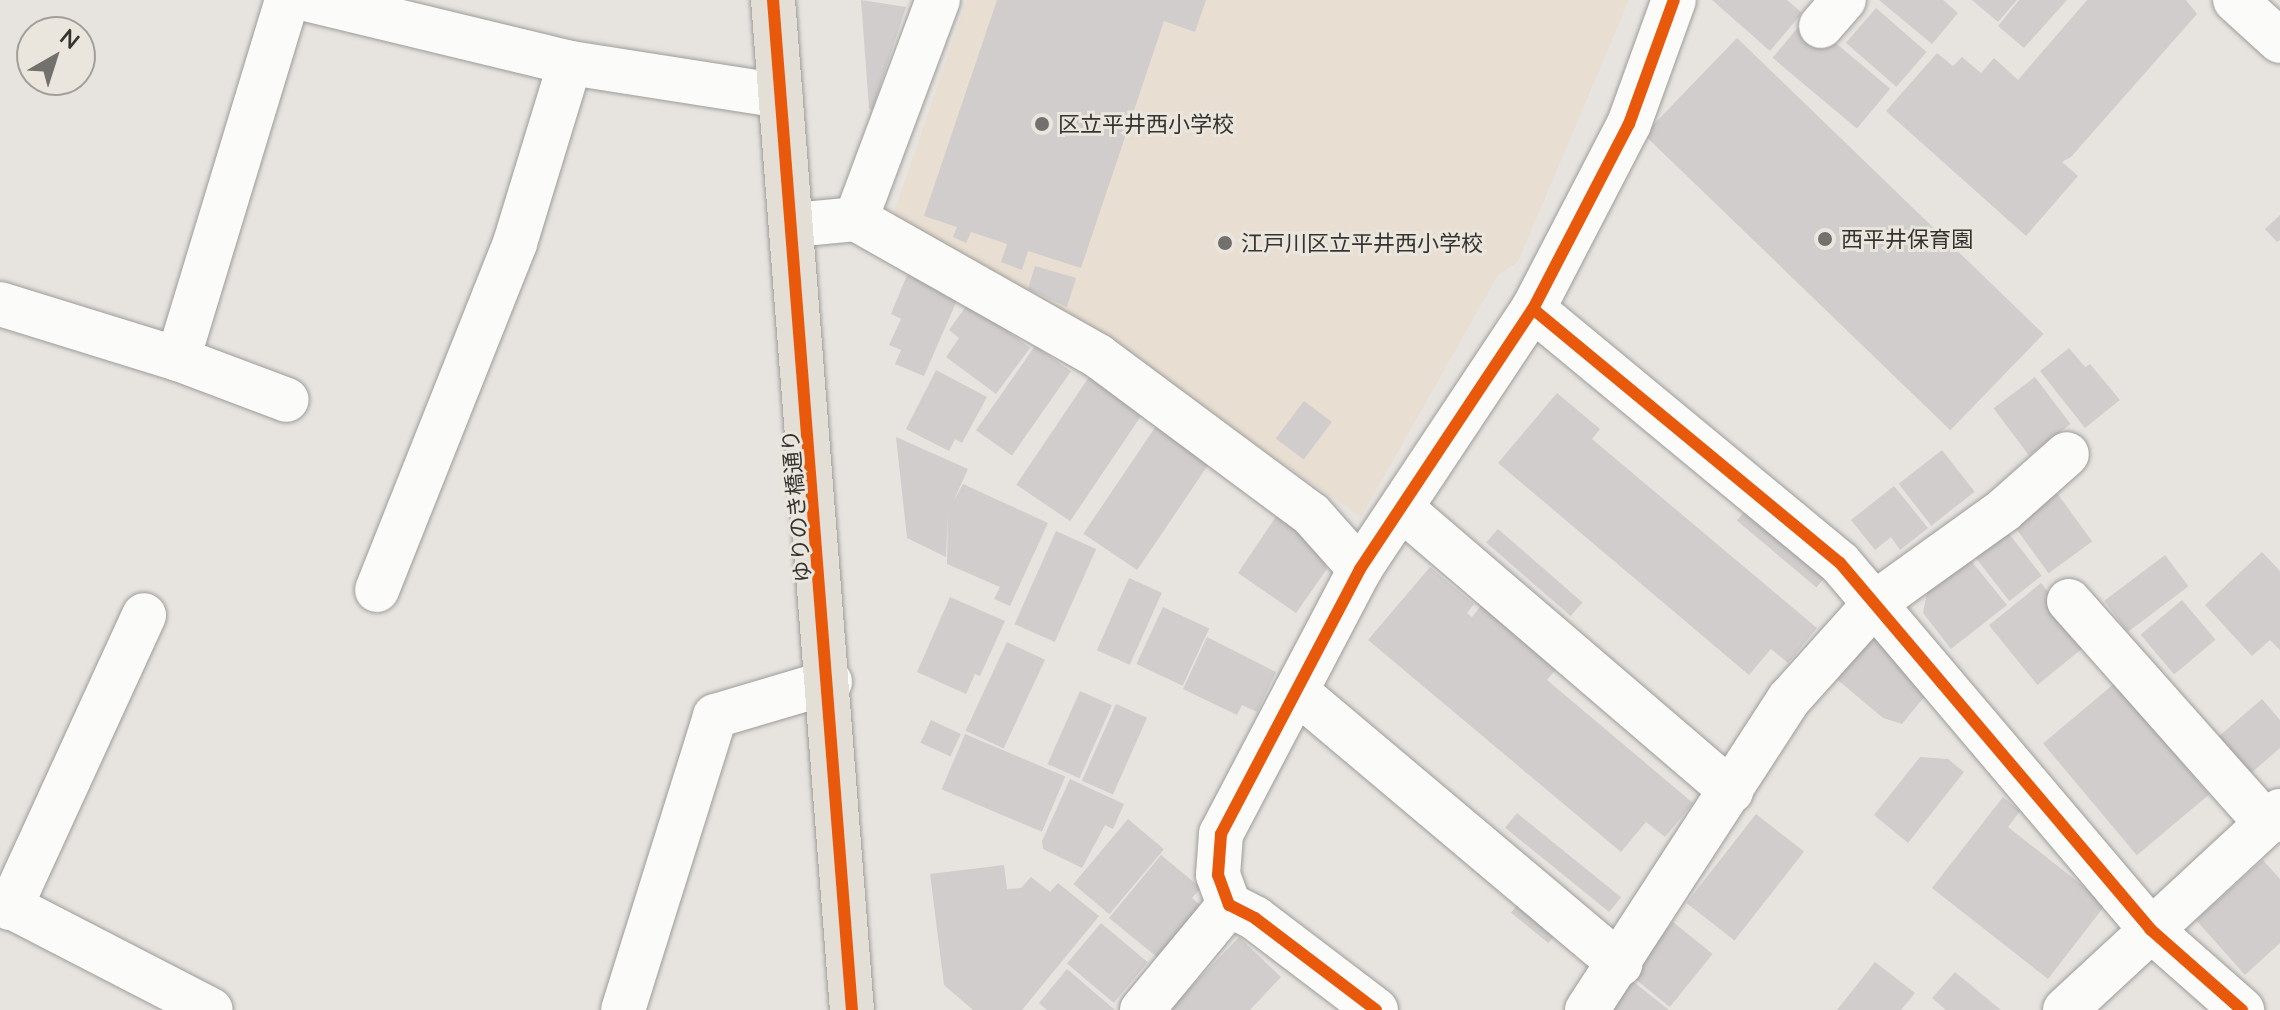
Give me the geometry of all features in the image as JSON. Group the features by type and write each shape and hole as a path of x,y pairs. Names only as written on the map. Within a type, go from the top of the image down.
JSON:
{"main road":[{"name":"ゆりのき橋通り","path":"773,0 830,682 852,1010"}],"street":[{"path":"178,359 287,0"},
{"path":"310,0 570,63 780,96"},
{"path":"856,219 938,0"},
{"path":"1376,1010 1229,905 1218,875 1221,834 1360,569 1533,309 1629,124 1674,0"},
{"path":"2235,0 2280,41"},
{"path":"377,590 515,243 570,63"},
{"path":"793,225 856,219 1098,356 1311,514 1360,569"},
{"path":"0,304 178,359 287,400"},
{"path":"1533,309 1840,563 1876,602 2030,792 2150,929 2242,1010"},
{"path":"1587,1010 1620,964 1790,698 1876,602 2004,510 2067,454"},
{"path":"1401,508 1731,791"},
{"path":"2065,1010 2273,818 2069,601"},
{"path":"144,615 5,904 211,1010"},
{"path":"623,1010 715,716 830,682"},
{"path":"1296,691 1620,964"},
{"path":"1142,1010 1229,905"}],"shaded area":[{"name":"江戸川区立平井西小学校","path":"967,0 1629,0 1518,262 1498,275 1361,517 1095,335 890,224"}],"building":[{"path":"861,0 906,7 872,111 869,108"},
{"name":"区立平井西小学校","path":"997,0 1206,0 1195,32 1164,21 1081,268 1028,251 1022,270 1001,262 1007,244 971,232 966,243 953,237 957,227 924,216"},
{"path":"1712,0 1787,0 1802,13 1770,51"},
{"path":"1879,0 1943,0 1958,13 1932,44"},
{"path":"1972,0 2017,0 1998,22"},
{"path":"2019,0 2067,0 2024,48 1998,26"},
{"path":"2087,0 2186,0 2197,14 2071,157 2062,162 2078,176 2026,236 1886,111 1937,53 1953,66 1962,57 1981,73 1994,58 2018,80"},
{"path":"1876,8 1927,52 1896,87 1846,43"},
{"path":"1806,18 1890,89 1857,129 1773,58"},
{"path":"1737,38 2043,334 1950,430 1644,134"},
{"path":"2280,215 2280,240 2277,242 2265,229"},
{"path":"1035,266 1076,278 1067,307 1028,289"},
{"path":"907,275 958,298 924,376 895,364 901,350 889,345 901,319 891,314"},
{"path":"969,302 1030,348 996,394 946,357 959,338 949,330"},
{"path":"1035,346 1071,371 1012,456 976,430"},
{"path":"2069,348 2085,367 2090,364 2120,400 2085,428 2040,371"},
{"path":"936,370 987,397 962,443 955,439 949,451 906,429"},
{"path":"1089,377 1143,413 1070,521 1016,485"},
{"path":"2035,377 2071,424 2029,455 1993,408"},
{"path":"1557,393 1600,429 1592,439 1817,628 1788,663 1771,649 1749,675 1498,463"},
{"path":"1304,401 1332,422 1304,460 1276,439"},
{"path":"1156,426 1210,462 1137,570 1083,534"},
{"path":"896,437 968,469 953,502 963,484 1048,523 1010,606 994,599 1000,587 947,564 948,513 946,557 907,538"},
{"path":"1942,450 1975,492 1931,526 1899,484"},
{"path":"1894,486 1928,528 1900,550 1891,537 1875,550 1851,520"},
{"path":"2057,493 2092,542 2049,573 2013,525"},
{"path":"1749,506 1829,573 1816,587 1737,521"},
{"path":"1281,509 1315,532 1327,569 1296,613 1238,573"},
{"path":"1498,529 1583,602 1571,616 1486,543"},
{"path":"2006,530 2042,576 2009,601 1974,555"},
{"path":"1056,531 1096,549 1055,642 1015,624"},
{"path":"2262,552 2280,571 2280,650 2270,640 2252,656 2205,605"},
{"path":"2165,555 2188,586 2128,632 2104,601"},
{"path":"1968,557 2007,605 1951,649 1923,613 1928,588"},
{"path":"1430,567 1474,604 1467,613 1472,617 1491,593 1566,657 1547,680 1693,803 1665,837 1646,822 1621,852 1368,640"},
{"path":"1129,578 1162,593 1130,665 1097,650"},
{"path":"2041,583 2089,643 2037,685 1989,625"},
{"path":"950,597 1005,621 980,676 975,674 966,694 917,672"},
{"path":"2182,600 2215,640 2174,675 2141,635"},
{"path":"1163,607 1209,629 1183,686 1136,664"},
{"path":"1874,629 1930,690 1902,724 1883,718 1833,676"},
{"path":"1207,637 1276,672 1257,712 1242,705 1237,715 1183,689"},
{"path":"1007,642 1045,660 1004,749 966,731"},
{"path":"2115,683 2209,795 2137,855 2043,743"},
{"path":"1080,691 1112,705 1079,778 1047,764"},
{"path":"2262,699 2280,720 2280,748 2250,774 2218,737"},
{"path":"1116,704 1147,718 1113,795 1082,781"},
{"path":"931,720 961,734 950,757 920,743"},
{"path":"965,734 1065,777 1042,832 942,789"},
{"path":"1920,757 1948,759 1964,772 1908,843 1874,815"},
{"path":"1070,779 1124,804 1113,829 1105,825 1082,868 1043,849 1042,841"},
{"path":"2003,797 2020,811 2008,827 2106,904 2048,979 1932,888"},
{"path":"1517,813 1621,897 1609,912 1505,828"},
{"path":"1756,814 1804,852 1734,941 1686,903"},
{"path":"1128,819 1164,849 1109,914 1073,884"},
{"path":"1161,855 1201,888 1192,898 1201,906 1158,958 1109,918"},
{"path":"2263,860 2280,879 2280,943 2245,975 2196,920"},
{"path":"1004,865 1007,889 1021,888 1031,877 1050,892 1058,883 1099,916 1022,1010 973,1010 944,985 930,874"},
{"path":"1523,898 1560,928 1548,943 1511,913"},
{"path":"1673,922 1713,954 1670,1007 1630,975"},
{"path":"1101,923 1148,962 1114,1003 1067,964"},
{"path":"1239,937 1281,977 1250,1010 1169,1010"},
{"path":"1875,962 1915,993 1901,1010 1837,1010"},
{"path":"1067,969 1115,1010 1047,1010 1039,1003"},
{"path":"1955,972 2001,1010 1946,1010 1932,998"},
{"path":"1630,979 1669,1010 1605,1010"}],"cycle path":[{"path":"773,0 852,1010"},
{"path":"1376,1010 1255,918 1229,905 1218,875 1221,834 1360,569 1533,309 1629,124 1674,0"},
{"path":"1533,309 1840,563 2150,929 2242,1010"}],"place":[{"name":"区立平井西小学校","path":"1042,124"},
{"name":"西平井保育園","path":"1825,239"},
{"name":"江戸川区立平井西小学校","path":"1225,243"}]}
